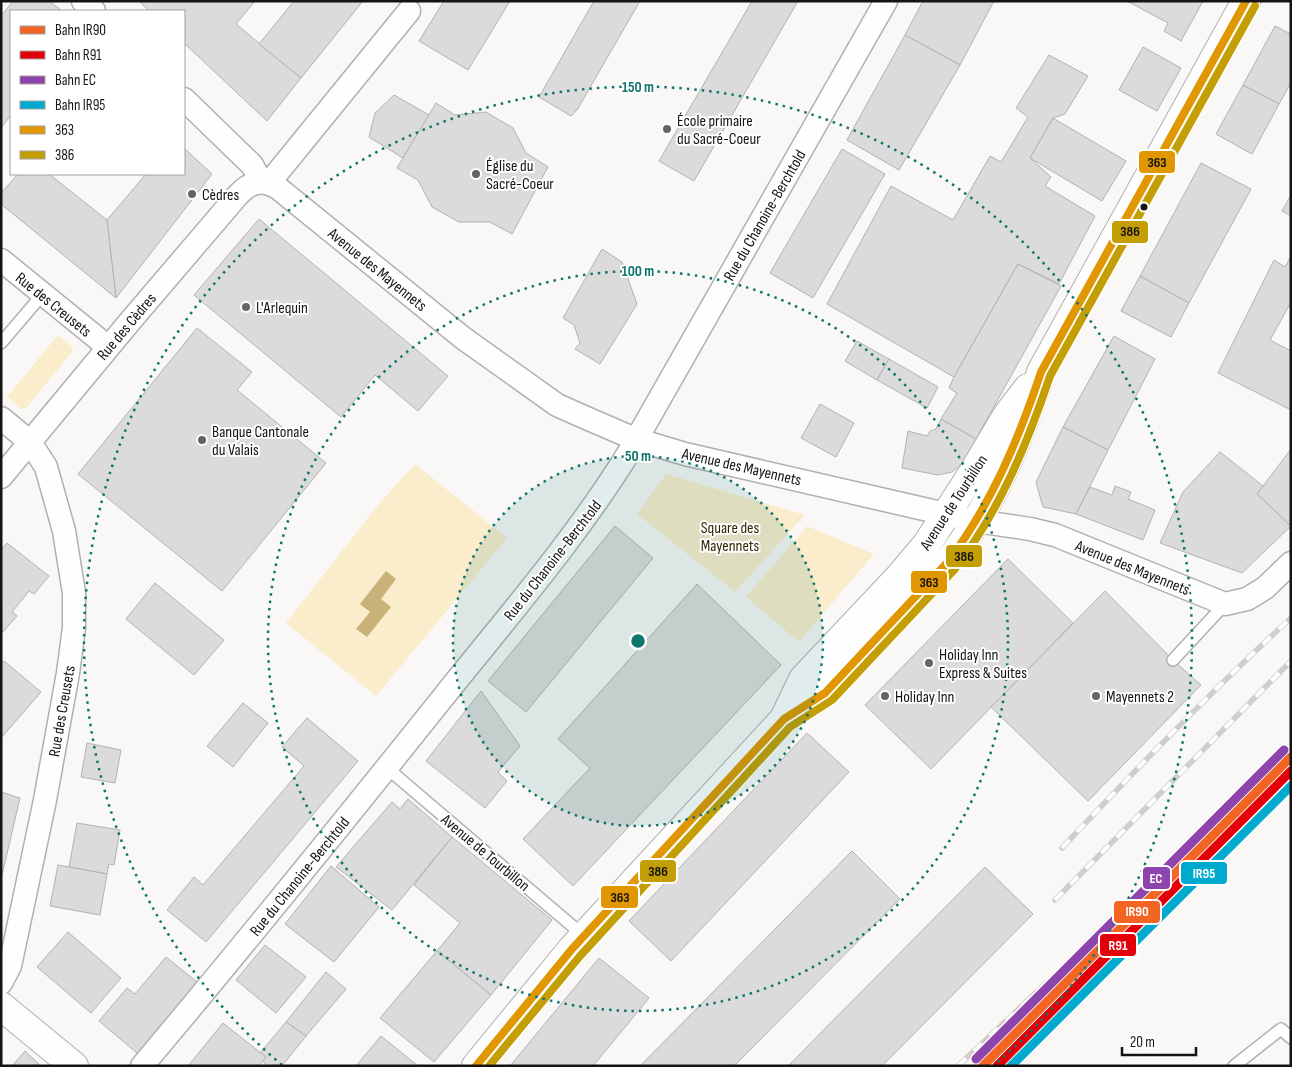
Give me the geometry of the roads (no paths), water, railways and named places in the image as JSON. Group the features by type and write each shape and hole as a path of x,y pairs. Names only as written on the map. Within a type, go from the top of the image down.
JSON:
{"main road":[{"name":"Avenue de Tourbillon","path":"784,719 804,679 900,576 927,544 1008,414 1041,372 1246,1"},
{"name":"Avenue de Tourbillon","path":"476,1066 584,936 784,719 825,693 947,564 964,542 1002,475 1026,418 1041,372"},
{"path":"1,1006 74,1066"}],"street":[{"path":"83,1 93,10"},
{"name":"Rue du Chanoine-Berchtold","path":"142,1066 387,768 548,568 596,505 631,449 886,1"},
{"name":"Rue des Cèdres","path":"1,477 108,347 237,196 246,186 263,183 409,11"},
{"path":"185,100 252,165 263,183"},
{"name":"Avenue des Mayennets","path":"263,183 278,188 463,338 557,405 635,439 685,454 976,521 1030,529 1055,535 1225,604"},
{"name":"Rue des Creusets","path":"1,260 108,347"},
{"name":"Rue des Creusets","path":"1,983 10,966 46,800 74,628 74,594 64,531 46,467 30,442 5,424"},
{"path":"1225,604 1247,600 1265,588 1291,563"}],"lane":[{"path":"1,342 42,295"},
{"path":"1173,660 1225,604"},
{"name":"Avenue de Tourbillon","path":"387,768 584,936"},
{"path":"1234,1066 1291,1021"},
{"path":"1282,1029 1291,1038"}],"railway":[{"path":"1062,848 1174,731 1291,618"},
{"path":"1055,900 1291,661"},
{"path":"958,1066 1044,985 1118,926 1186,864"}],"rail line":[{"name":"EC","path":"976,1059 1284,750"},
{"name":"IR90","path":"983,1066 1291,757"},
{"name":"R91","path":"997,1066 1291,771"},
{"name":"IR95","path":"1011,1066 1291,786"}],"place":[{"name":"École primaire du Sacré-Coeur","path":"667,129"},
{"name":"Église du Sacré-Coeur","path":"476,174"},
{"name":"Cèdres","path":"192,194"},
{"name":"L'Arlequin","path":"246,307"},
{"name":"Banque Cantonale du Valais","path":"202,440"},
{"name":"Holiday Inn Express & Suites","path":"929,663"},
{"name":"Holiday Inn","path":"885,696"},
{"name":"Mayennets 2","path":"1096,696"}],"park label":[{"name":"Square des Mayennets","path":"730,536"}]}
